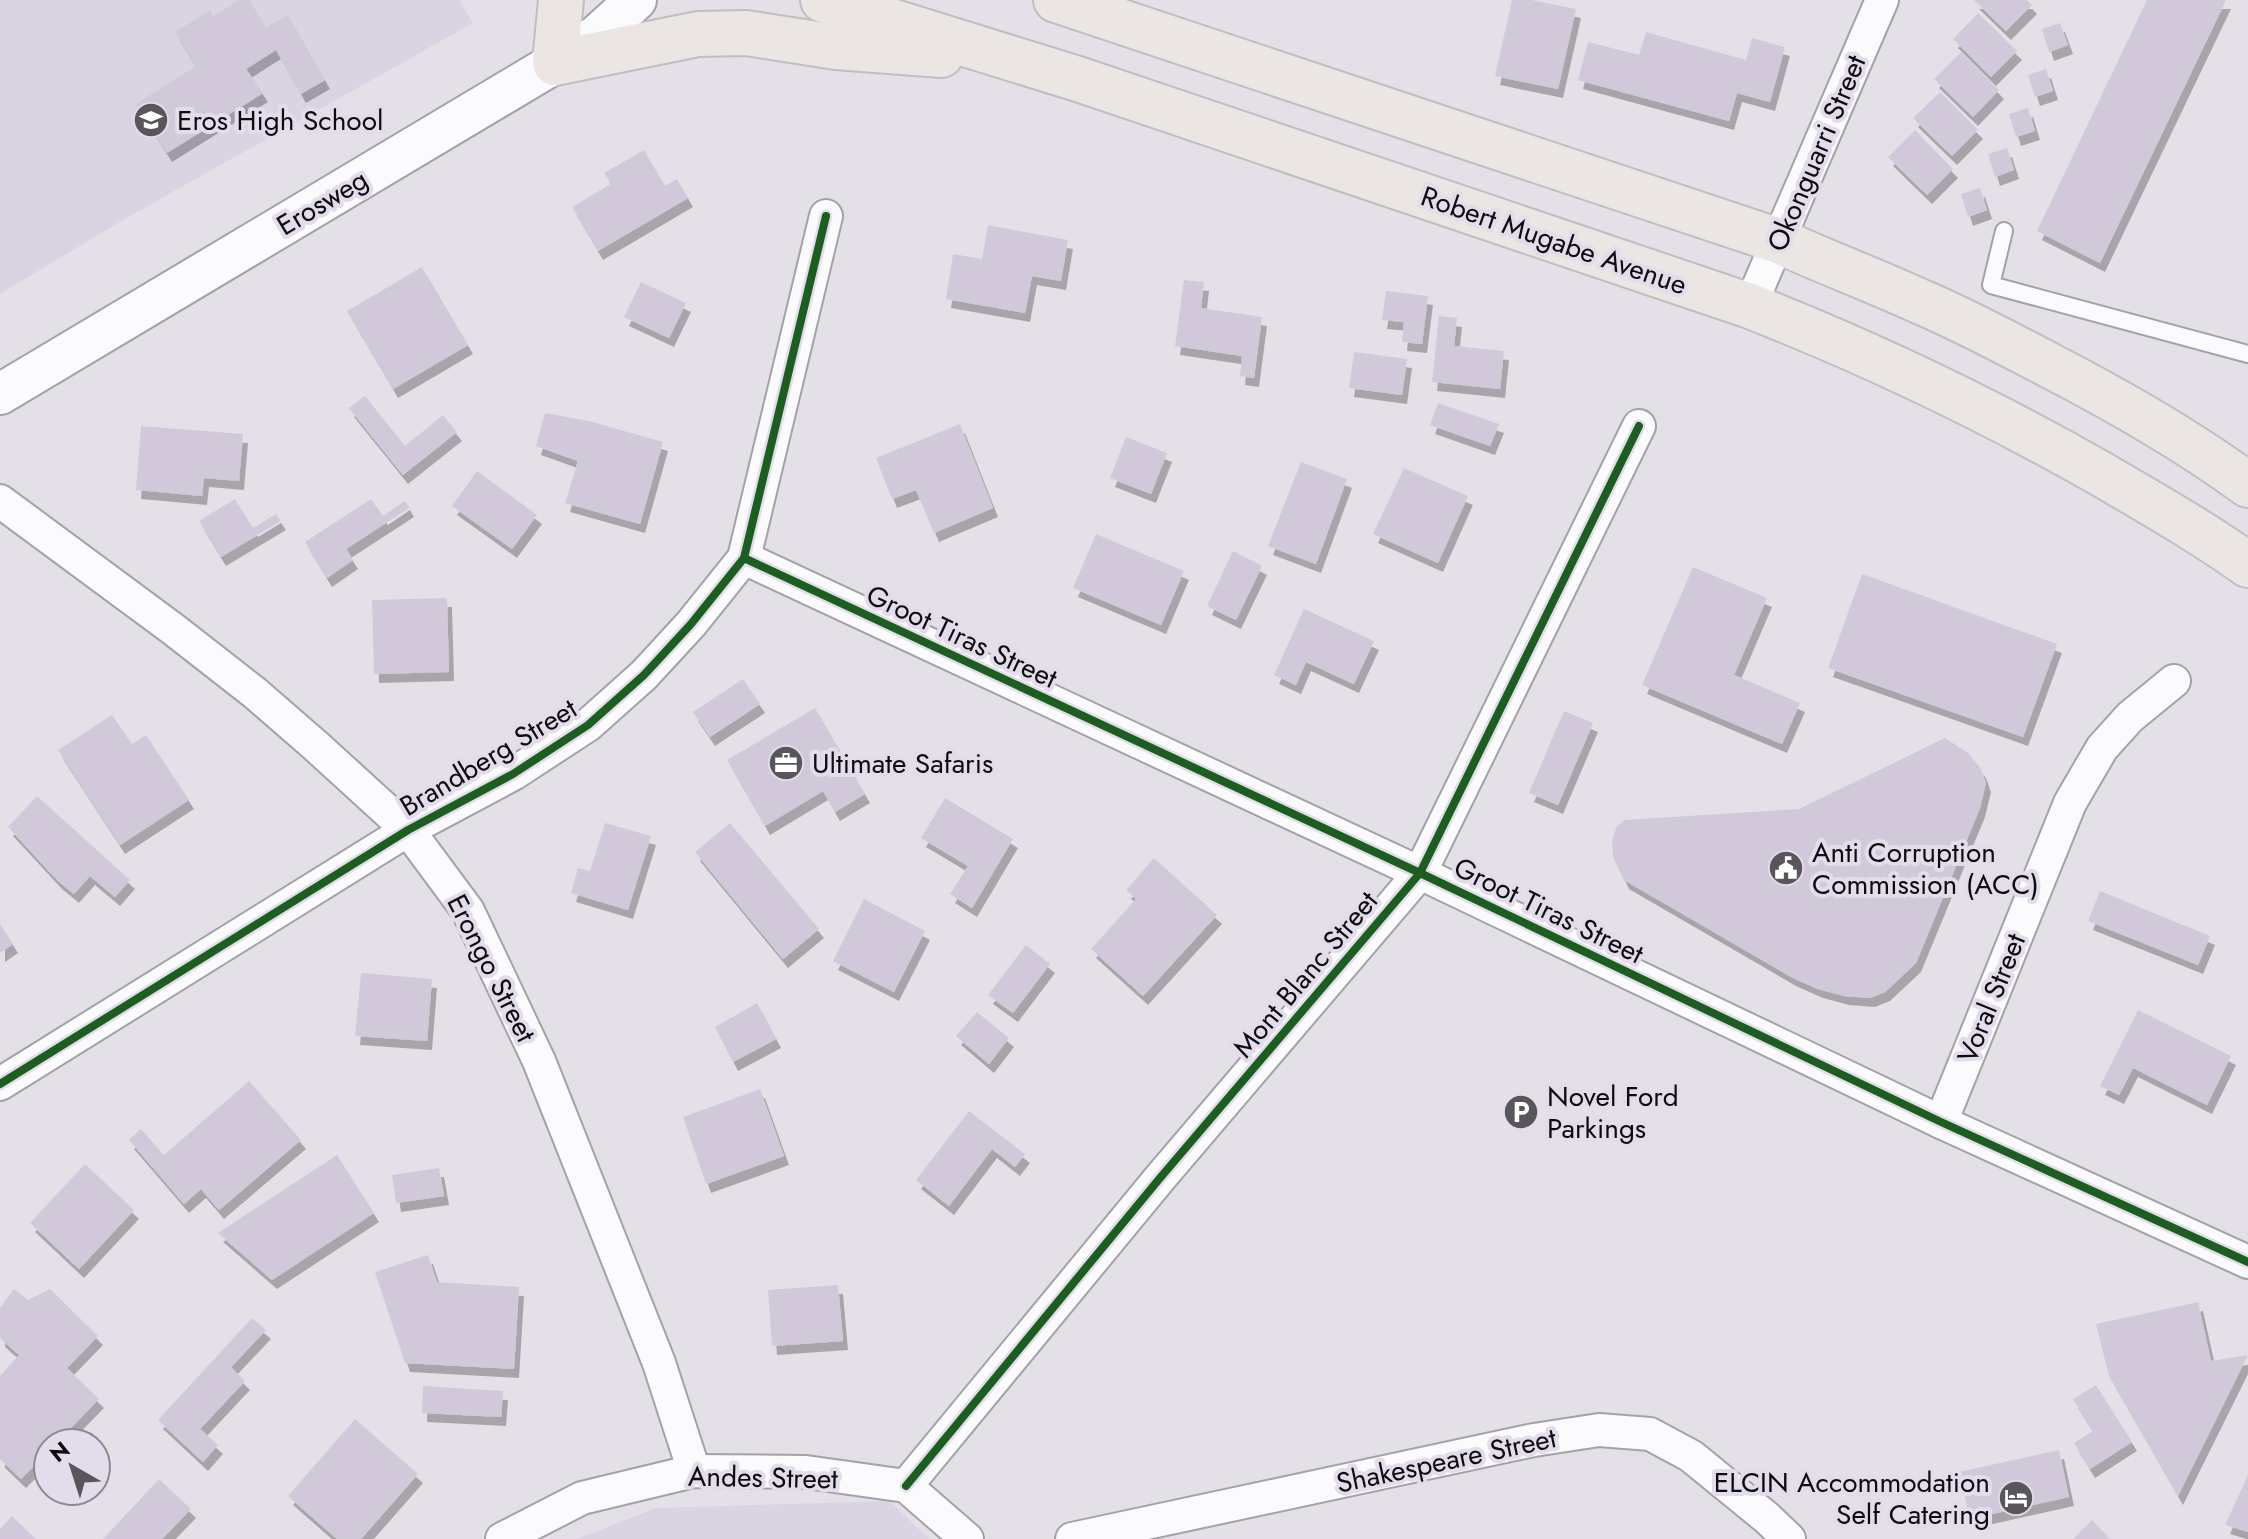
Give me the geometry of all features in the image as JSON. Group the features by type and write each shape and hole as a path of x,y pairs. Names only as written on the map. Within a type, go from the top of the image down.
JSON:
{"main road":[{"path":"561,0 555,63 698,34 746,33 836,47 922,55 1000,54"},
{"name":"Robert Mugabe Avenue","path":"823,0 1000,54 1261,140 1750,306 1827,337 1984,410 2156,506 2248,565"},
{"path":"1056,0 1779,241 2000,339 2084,383 2206,454 2248,485"}],"street":[{"name":"Erosweg","path":"0,394 555,63 596,36 636,0"},
{"name":"Okonguarri Street","path":"1750,306 1882,0"},
{"name":"Brandberg Street","path":"0,1084 408,830 513,774 588,725 644,675 691,624 744,558 826,216"},
{"name":"Mont Blanc Street","path":"906,1486 1160,1178 1420,873 1639,426"},
{"name":"Erongo Street","path":"0,501 255,693 408,830 468,911 539,1061 659,1363 694,1471"},
{"name":"Groot Tiras Street","path":"744,558 1420,873 1941,1122 2248,1262"},
{"name":"Voral Street","path":"1941,1122 2070,803 2102,748 2130,717 2174,681"},
{"name":"Shakespeare Street","path":"1072,1539 1534,1440 1599,1430 1650,1434 1691,1456 1789,1539"},
{"name":"Andes Street","path":"502,1539 582,1498 694,1471 806,1472 906,1486"},
{"path":"906,1486 967,1539"}],"lane":[{"path":"2004,231 1991,285 2248,354"}],"shaded area":[{"name":"Eros High School","path":"0,0 459,0 473,23 130,216 0,294"},
{"path":"890,1501 929,1539 577,1539 656,1508"}],"building":[{"path":"239,0 249,0 266,27 288,15 325,80 301,94 276,50 246,69 263,93 167,153 136,104 196,66 175,32 211,10 212,17"},
{"path":"1512,0 1532,0 1576,9 1558,89 1495,76"},
{"path":"1974,0 2027,0 2032,5 2006,31"},
{"path":"2147,0 2226,0 2100,263 2037,231"},
{"path":"1978,13 2017,51 1991,77 1953,39"},
{"path":"2060,23 2068,45 2049,52 2042,29"},
{"path":"1646,32 1746,60 1752,38 1785,47 1770,102 1737,93 1729,121 1578,80 1588,42 1639,55"},
{"path":"1961,52 1999,90 1973,117 1934,79"},
{"path":"2046,69 2053,91 2035,97 2028,75"},
{"path":"1940,92 1978,130 1952,156 1913,118"},
{"path":"2028,108 2035,131 2016,137 2009,114"},
{"path":"1915,130 1953,169 1927,195 1888,157"},
{"path":"2007,148 2014,170 1995,177 1988,154"},
{"path":"644,150 665,186 677,179 688,198 598,251 572,207 611,184 604,173"},
{"path":"1980,188 1987,210 1968,217 1961,194"},
{"path":"988,225 1068,240 1061,281 1032,276 1025,313 946,299 953,254 982,259"},
{"path":"422,267 468,345 393,389 347,311"},
{"path":"1184,280 1204,282 1201,308 1262,317 1254,378 1240,376 1242,356 1175,346"},
{"path":"641,282 686,303 669,338 624,317"},
{"path":"1386,291 1428,296 1422,344 1402,342 1404,322 1382,320"},
{"path":"1439,316 1457,318 1454,346 1504,351 1500,389 1432,382"},
{"path":"1354,352 1407,359 1402,395 1349,388"},
{"path":"365,396 405,446 443,415 457,432 403,475 349,408"},
{"path":"1438,403 1499,424 1490,446 1430,425"},
{"path":"545,413 589,421 663,442 640,524 565,503 578,461 536,446"},
{"path":"960,424 993,508 934,533 916,490 892,499 876,458"},
{"path":"141,426 243,434 239,481 204,478 202,496 136,490"},
{"path":"1126,437 1167,453 1151,494 1110,478"},
{"path":"1301,462 1347,479 1316,564 1268,546"},
{"path":"1404,468 1468,496 1438,563 1373,534"},
{"path":"477,471 537,515 512,549 452,506"},
{"path":"235,499 253,528 276,514 281,521 221,557 199,521"},
{"path":"371,499 383,516 405,501 409,508 346,549 353,560 327,578 305,542"},
{"path":"1096,534 1184,571 1161,625 1073,588"},
{"path":"1233,551 1262,566 1236,620 1207,606"},
{"path":"1693,567 1767,598 1734,675 1800,703 1782,744 1642,685"},
{"path":"1862,574 2057,644 2023,737 1828,668"},
{"path":"447,598 449,672 374,674 372,600"},
{"path":"1304,609 1374,641 1354,684 1306,662 1296,685 1274,675"},
{"path":"743,679 760,704 710,737 693,712"},
{"path":"815,708 865,794 835,812 823,791 765,826 727,760"},
{"path":"1564,711 1593,723 1558,805 1529,793"},
{"path":"112,715 132,744 146,735 189,800 120,845 58,750"},
{"name":"Anti Corruption Commission (ACC)","path":"1945,738 1968,753 1981,769 1986,783 1980,808 1916,963 1885,992 1870,998 1844,996 1791,977 1624,880 1613,857 1612,840 1616,828 1624,820 1799,809"},
{"path":"37,796 130,880 115,897 90,876 74,894 8,827"},
{"path":"945,798 1013,839 972,908 950,894 968,866 921,838"},
{"path":"605,823 651,836 628,910 571,893 578,868 590,871"},
{"path":"730,823 819,929 783,959 695,852"},
{"path":"1154,858 1217,915 1143,996 1091,949 1136,899 1126,890"},
{"path":"2100,891 2210,936 2198,965 2088,921"},
{"path":"864,899 925,931 894,992 833,961"},
{"path":"0,924 13,944 0,953"},
{"path":"1026,945 1050,964 1013,1013 988,995"},
{"path":"361,973 432,979 427,1041 355,1036"},
{"path":"757,1003 776,1039 733,1062 715,1027"},
{"path":"2138,1010 2231,1056 2207,1105 2133,1068 2119,1095 2100,1086"},
{"path":"977,1012 1009,1038 989,1064 956,1036"},
{"path":"249,1081 301,1140 219,1210 201,1189 184,1204 129,1140 141,1129 164,1155"},
{"path":"760,1089 784,1156 706,1184 683,1117"},
{"path":"969,1111 1025,1154 1015,1167 992,1149 949,1206 916,1180"},
{"path":"337,1155 374,1213 272,1280 218,1233"},
{"path":"85,1164 134,1210 79,1269 30,1223"},
{"path":"439,1168 444,1196 396,1203 392,1175"},
{"path":"428,1255 437,1282 519,1287 514,1369 405,1363 375,1272"},
{"path":"838,1285 843,1341 772,1346 768,1290"},
{"path":"14,1289 28,1300 50,1289 98,1336 67,1368 99,1399 72,1427 32,1427 32,1468 21,1479 0,1459 0,1376 19,1355 0,1338 0,1308"},
{"path":"2198,1302 2211,1361 2248,1355 2178,1496 2109,1376 2096,1324"},
{"path":"252,1318 266,1330 231,1367 245,1381 200,1429 218,1445 203,1462 158,1420"},
{"path":"2096,1385 2132,1442 2090,1469 2074,1443 2093,1431 2073,1399"},
{"path":"423,1386 503,1391 501,1417 422,1413"},
{"path":"355,1419 418,1474 361,1539 337,1539 288,1496"},
{"path":"2059,1450 2069,1497 1970,1519 1959,1472"},
{"path":"2248,1475 2248,1532 2225,1525"},
{"path":"159,1479 191,1509 162,1539 103,1539"},
{"path":"12,1516 36,1539 0,1539 0,1529"},
{"path":"2092,1520 2110,1539 2073,1539"}],"cycle path":[{"path":"0,1084 408,830 513,774 588,725 644,675 691,624 744,558 826,216"},
{"path":"906,1486 1160,1178 1420,873 1639,426"},
{"path":"744,558 1420,873 1941,1122 2248,1262"}],"place":[{"name":"Eros High School","path":"151,120"},
{"name":"Ultimate Safaris","path":"786,763"},
{"name":"Anti Corruption Commission (ACC)","path":"1786,868"},
{"name":"Novel Ford Parkings","path":"1521,1112"},
{"name":"ELCIN Accommodation Self Catering","path":"2016,1498"}]}
